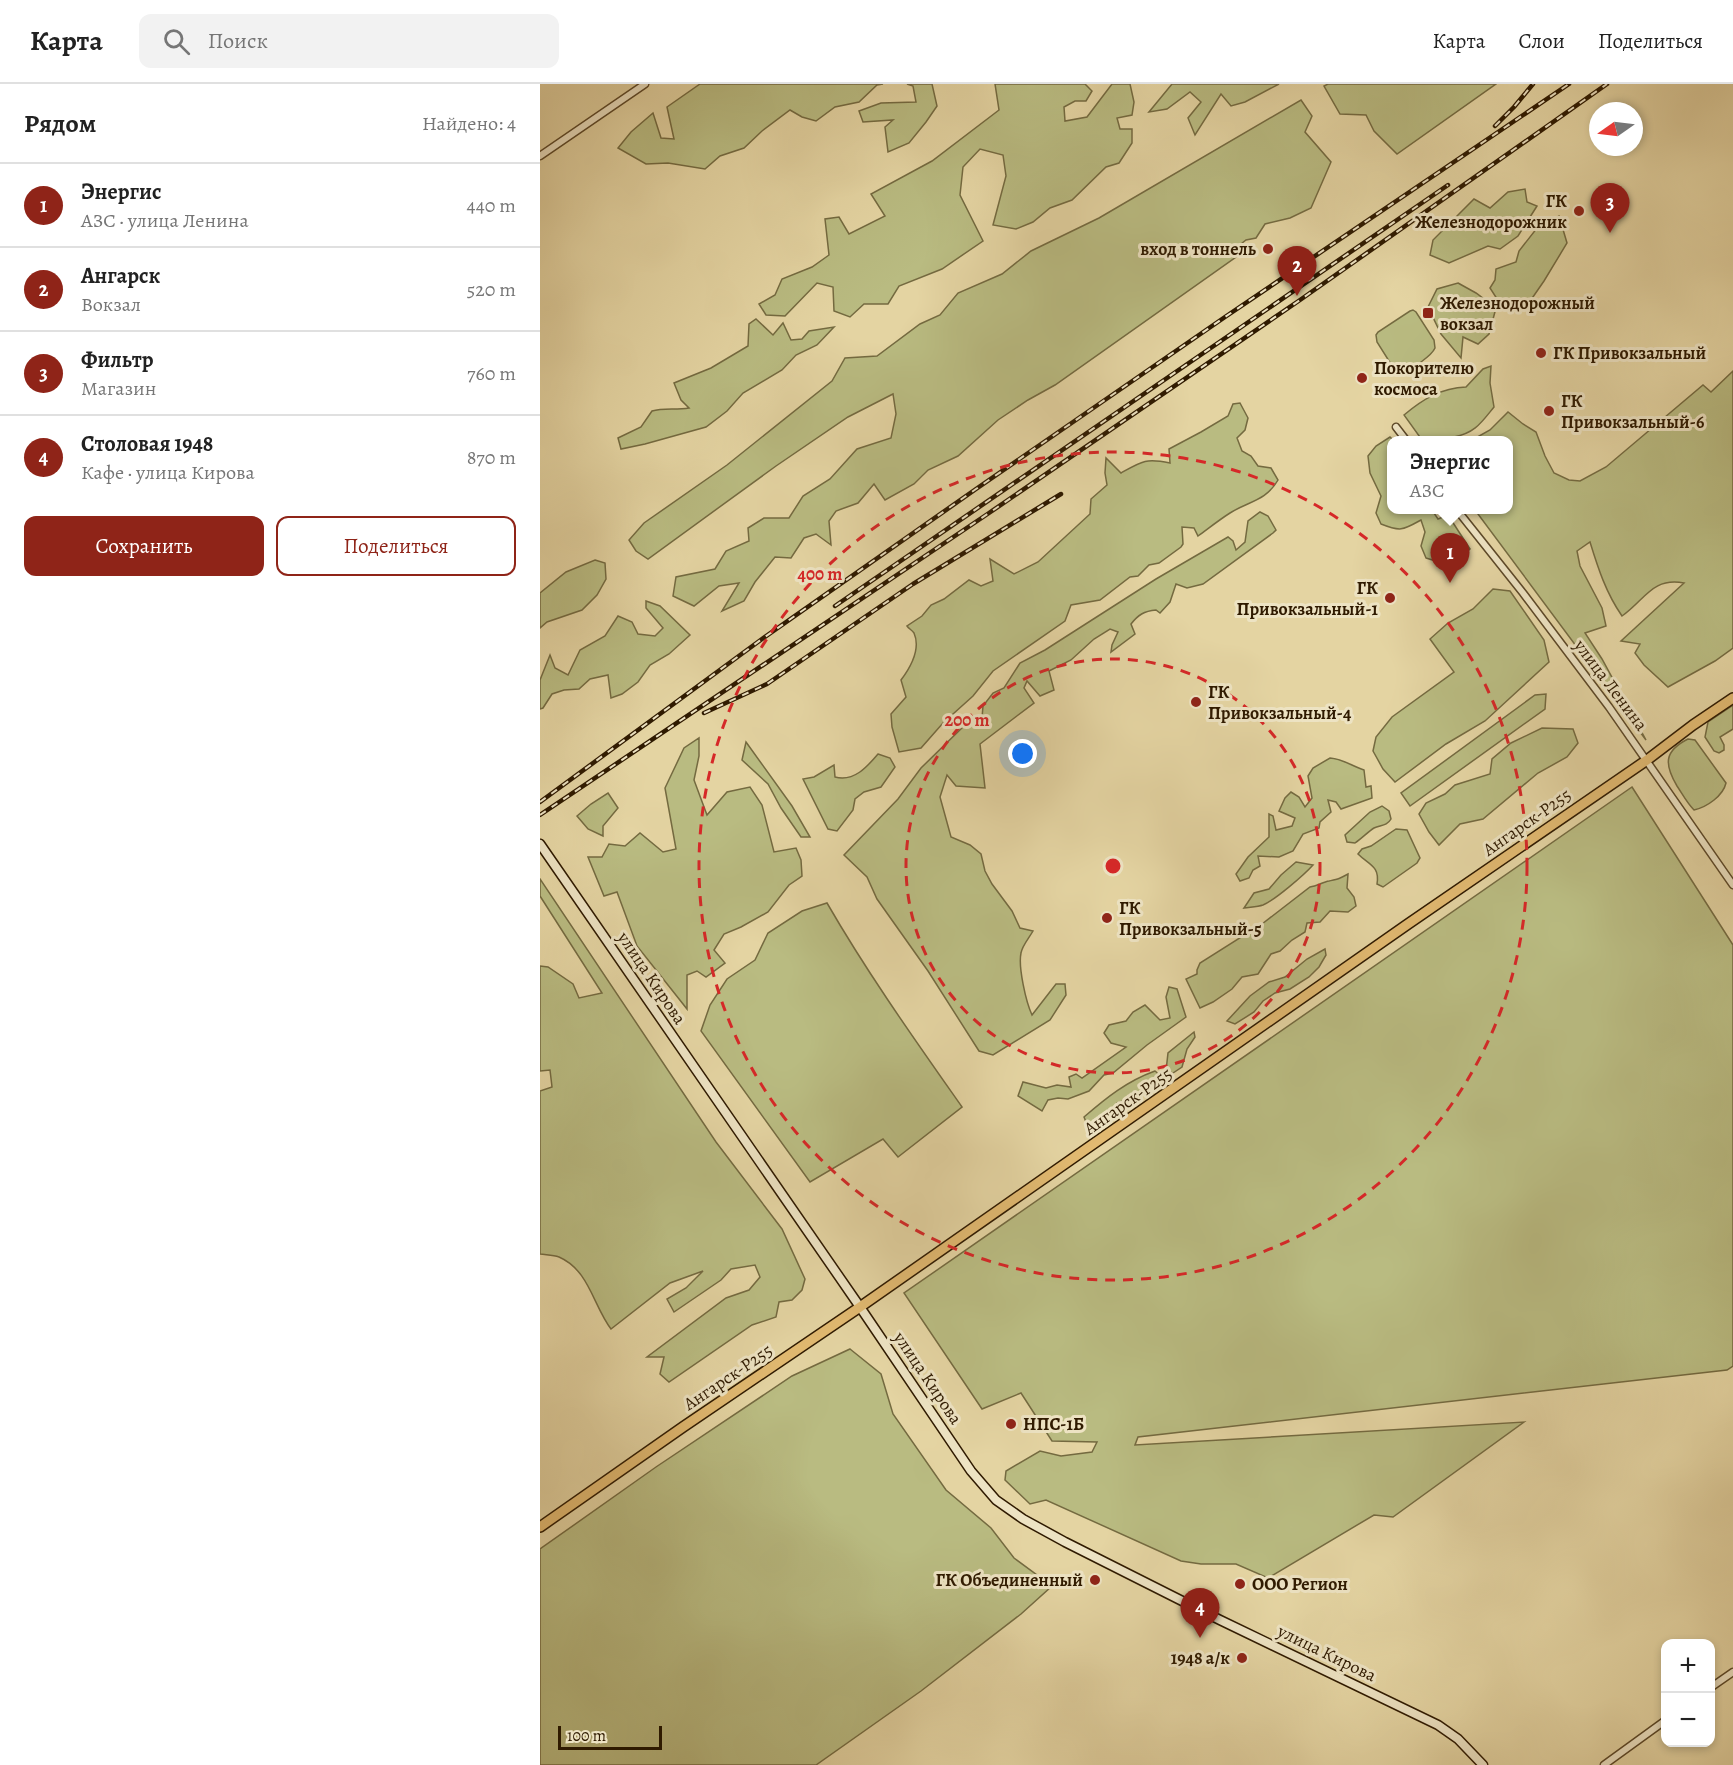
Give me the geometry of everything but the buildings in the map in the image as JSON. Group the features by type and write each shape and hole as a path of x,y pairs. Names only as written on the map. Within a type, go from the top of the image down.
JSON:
{"main road":[{"name":"Ангарск-Р255","path":"540,1527 860,1307 1733,698"}],"street":[{"path":"540,156 645,84"},
{"path":"1396,427 1402,436"},
{"name":"улица Ленина","path":"1460,514 1530,602 1647,760 1733,885"},
{"name":"улица Кирова","path":"540,844 971,1471 996,1500 1023,1519 1065,1542 1438,1725 1458,1739 1480,1764"},
{"path":"1715,1685 1733,1672"},
{"path":"1604,1765 1661,1723"}],"green space":[{"path":"700,84 883,84 877,85 859,102 835,107 816,121 790,110 744,148 720,156 705,169 668,163 646,164 618,148 631,132 653,113 661,138 674,139 667,107"},
{"path":"907,84 932,84 937,106 909,143 888,152 885,127 893,120 863,122 859,111 881,103 916,102 913,86"},
{"path":"995,84 1085,84 1092,91 1086,101 1075,101 1064,107 1065,121 1087,117 1112,84 1130,84 1134,102 1132,115 1117,118 1120,129 1132,129 1132,143 1119,163 1106,167 1072,200 1050,208 1033,222 1016,229 993,225 1006,176 1003,155 980,149 963,167 960,195 983,241 942,269 899,286 888,304 864,304 850,317 834,311 833,287 817,283 785,316 766,315 759,304 775,295 782,279 812,267 829,255 825,219 839,217 849,234 885,216 871,194 932,161 999,110"},
{"path":"1172,84 1279,84 1245,102 1231,106 1221,94 1195,135 1188,118 1201,102 1190,92 1167,109 1149,112"},
{"path":"1328,84 1496,84 1397,154 1374,131 1366,115 1340,114 1324,86"},
{"path":"1301,100 1312,116 1305,132 1331,162 1311,208 1290,218 1265,224 1256,238 1246,240 1236,248 1236,257 1055,385 998,420 958,456 928,470 914,484 885,500 874,484 858,503 836,511 829,521 831,545 816,534 804,538 791,558 775,557 755,582 744,601 722,611 739,583 719,586 694,606 673,596 676,577 715,569 726,551 749,541 748,528 764,518 789,518 803,496 830,479 857,449 891,438 896,414 893,394 848,417 648,559 636,551 629,540 644,523 727,465 832,381 845,358 877,356 920,324 940,315 958,293 1002,274 1031,251 1099,218"},
{"path":"1525,189 1527,202 1537,206 1518,236 1500,249 1488,246 1449,263 1430,255 1433,240 1474,199 1490,208 1508,192"},
{"path":"1559,216 1567,243 1526,307 1509,310 1499,302 1490,288 1495,280 1496,269 1516,262 1519,251 1537,228"},
{"path":"1458,283 1496,308 1489,334 1478,344 1463,337 1461,358 1441,334 1428,307 1437,289"},
{"path":"1413,310 1434,340 1435,348 1417,365 1408,370 1399,371 1394,369 1377,342 1376,335"},
{"path":"756,319 773,335 783,323 791,340 802,339 809,331 834,327 817,345 796,355 782,370 743,393 727,411 706,427 621,449 618,438 641,427 652,411 689,408 681,400 674,383 711,368 748,346 749,324"},
{"path":"1491,366 1490,383 1494,407 1481,422 1467,433 1457,436 1419,436 1404,415 1433,395 1466,387 1483,369"},
{"path":"1733,371 1733,648 1715,661 1668,687 1644,665 1635,653 1640,644 1621,641 1684,583 1664,583 1656,587 1622,616 1599,571 1590,542 1577,551 1580,566 1602,608 1606,626 1585,633 1602,659 1646,740 1478,514 1513,514 1513,436 1479,436 1490,430 1508,412 1536,432 1554,473 1569,480 1580,481 1606,467 1703,385 1711,392"},
{"path":"1240,403 1248,418 1245,430 1237,438 1242,451 1251,456 1258,466 1271,468 1278,480 1273,487 1257,500 1230,513 1198,536 1194,528 1182,527 1183,544 1159,563 1149,565 1138,576 1130,577 1100,600 1071,605 1065,621 993,671 973,696 943,723 921,748 899,752 891,714 906,697 901,680 915,652 916,639 907,626 922,616 931,605 944,599 969,580 981,586 993,581 990,559 1014,574 1038,562 1090,514 1091,499 1107,485 1106,458 1121,473 1144,462 1170,463 1169,449 1228,416 1233,404"},
{"path":"1387,439 1387,514 1435,514 1438,519 1448,515 1470,549 1460,558 1450,562 1439,562 1426,558 1421,546 1425,532 1421,520 1402,529 1381,524 1376,513 1381,496 1370,473 1368,456 1376,446"},
{"path":"1260,512 1268,516 1276,530 1273,533 1203,584 1187,588 1176,584 1170,602 1160,613 1156,610 1139,616 1131,624 1135,634 1111,652 1118,632 1110,629 1094,639 1071,660 1049,671 1054,690 1040,696 1027,681 1024,688 1034,703 980,744 985,788 956,786 947,775 940,797 951,837 970,845 981,854 985,871 1012,911 1020,928 1033,931 1023,948 1020,959 1023,984 1032,1015 1056,984 1065,984 1066,995 1050,1020 993,1055 979,1051 928,971 877,899 867,877 844,855 898,799 921,768 965,725 982,718 983,706 993,693 1004,688 1020,663 1045,650 1156,579 1228,537 1233,541 1236,550 1245,542 1248,521"},
{"path":"595,560 605,563 606,579 597,595 582,610 547,622 540,628 540,593 566,572"},
{"path":"1493,589 1510,591 1544,640 1549,662 1485,721 1446,744 1395,782 1383,769 1373,751 1376,737 1392,717 1454,672 1430,639 1448,623 1473,609"},
{"path":"646,601 660,606 690,635 669,654 650,665 638,682 622,694 611,698 608,675 590,679 579,689 552,694 540,709 540,680 550,655 555,668 568,675 580,650 605,636 618,616 632,622 638,634 655,636 663,628 646,608"},
{"path":"1546,694 1545,709 1410,806 1401,793 1535,695"},
{"path":"1733,705 1733,729 1720,737 1724,750 1719,753 1714,751 1705,737 1708,722"},
{"path":"1542,728 1573,729 1578,743 1567,757 1538,773 1483,819 1460,824 1439,845 1419,814 1426,803 1445,794 1455,785 1490,774 1492,759 1511,743"},
{"path":"699,738 699,756 694,780 707,815 727,792 750,787 762,805 774,852 796,848 801,860 802,876 789,885 768,912 724,934 714,950 725,963 706,977 697,971 687,975 687,1009 637,946 617,892 604,896 588,857 602,857 609,844 625,846 640,833 663,852 676,849 665,788 684,748"},
{"path":"1688,739 1695,740 1726,783 1722,792 1714,800 1694,810 1677,786 1668,765 1674,748"},
{"path":"746,742 792,806 810,837 801,837 768,784 742,760"},
{"path":"878,754 890,758 895,767 881,787 864,792 855,799 853,810 837,831 828,829 803,779 814,777 834,765 835,777 854,775 865,768"},
{"path":"1330,758 1364,770 1366,787 1371,786 1372,798 1341,809 1336,802 1328,800 1331,812 1320,822 1319,828 1303,834 1293,851 1279,857 1258,856 1260,866 1253,870 1249,878 1240,881 1236,874 1248,857 1269,837 1269,814 1273,816 1276,830 1292,826 1295,818 1279,811 1285,798 1291,792 1299,797 1305,807 1312,798 1308,776 1313,768"},
{"path":"1632,787 1733,945 1733,1366 1727,1370 1138,1437 1135,1445 1524,1422 1393,1517 1374,1515 1268,1578 1236,1564 1201,1564 1181,1561 1046,1500 1030,1504 1005,1480 1006,1471 1040,1451 1061,1456 1092,1452 1097,1442 1052,1441 1021,1393 982,1409 904,1293"},
{"path":"608,793 618,808 603,826 603,836 588,829 577,816"},
{"path":"1382,806 1389,811 1391,819 1386,824 1374,828 1355,843 1347,842 1345,835 1370,812"},
{"path":"1396,829 1407,830 1420,858 1417,863 1383,887 1377,884 1377,873 1373,866 1358,854 1362,849 1371,846"},
{"path":"1296,862 1313,865 1268,902 1261,906 1244,908 1254,893 1269,889"},
{"path":"1348,874 1347,888 1354,897 1356,906 1348,912 1330,911 1320,922 1307,923 1305,932 1280,951 1271,954 1258,974 1242,977 1232,989 1200,1008 1186,979 1197,974 1200,963 1262,924 1310,887"},
{"path":"540,879 716,1142 782,1229 805,1279 802,1290 792,1300 779,1302 776,1317 752,1325 669,1382 660,1374 664,1357 647,1357 726,1298 749,1290 760,1277 755,1265 731,1269 721,1280 674,1312 667,1299 686,1288 703,1271 670,1283 611,1329 577,1270 559,1257 540,1254 540,1091 552,1087 550,1070 540,1071 540,966 548,967 573,984 579,998 602,993 540,896"},
{"path":"827,903 875,981 962,1107 898,1157 883,1139 810,1182 701,1031 710,1005 727,979 755,960 768,933 802,911"},
{"path":"1325,949 1326,955 1309,977 1290,989 1275,993 1263,1001 1254,1012 1235,1024 1227,1021 1250,996 1269,982 1285,977 1307,959"},
{"path":"1169,987 1177,989 1186,1017 1113,1073 1104,1075 1089,1091 1068,1099 1048,1100 1042,1111 1018,1096 1023,1082 1046,1088 1057,1085 1071,1087 1069,1077 1076,1074 1082,1078 1126,1047 1111,1043 1104,1033 1109,1025 1126,1021 1133,1012 1145,1005 1160,1020 1170,1018 1166,997"},
{"path":"1194,1032 1195,1037 1187,1049 1182,1067 1173,1073 1166,1071 1168,1053"},
{"path":"1155,1071 1162,1077 1130,1099 1117,1103 1110,1114 1088,1127 1084,1117 1092,1110 1126,1085"},
{"path":"850,1349 881,1374 893,1414 946,1490 991,1528 1014,1558 1052,1586 1021,1614 921,1691 816,1765 540,1765 540,1549 656,1467 792,1376"}],"railway":[{"path":"1495,126 1533,84"},
{"path":"540,802 762,639 976,489 1569,84"},
{"path":"540,815 989,513 1300,300 1607,84"},
{"path":"835,606 1448,185"},
{"path":"704,713 767,684 913,584 1061,494"}],"place":[{"name":"ГК Железнодорожник","path":"1579,211"},
{"name":"Фильтр","path":"1610,233"},
{"name":"вход в тоннель","path":"1268,249"},
{"name":"Ангарск","path":"1297,296"},
{"name":"Железнодорожный вокзал","path":"1428,313"},
{"name":"ГК Привокзальный","path":"1541,353"},
{"name":"Покорителю космоса","path":"1362,378"},
{"name":"ГК Привокзальный-6","path":"1549,411"},
{"name":"Энергис","path":"1450,583"},
{"name":"ГК Привокзальный-1","path":"1390,598"},
{"name":"ГК Привокзальный-4","path":"1196,702"},
{"name":"ГК Привокзальный-5","path":"1107,918"},
{"name":"НПС-1Б","path":"1011,1424"},
{"name":"ГК Объединенный","path":"1095,1580"},
{"name":"ООО Регион","path":"1240,1584"},
{"name":"Столовая 1948","path":"1200,1638"},
{"name":"1948 а/к","path":"1242,1658"}]}
